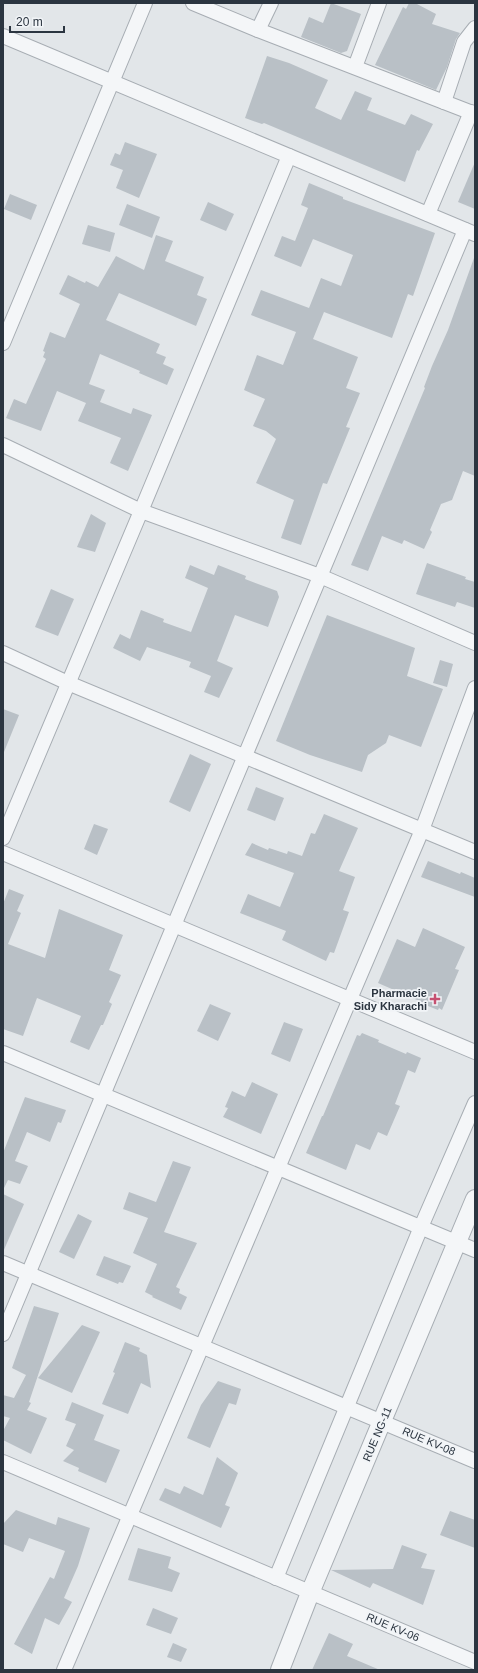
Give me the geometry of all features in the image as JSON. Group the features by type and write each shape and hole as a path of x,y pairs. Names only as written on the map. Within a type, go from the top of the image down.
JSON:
{"street":[{"path":"3,343 145,3"},
{"path":"193,3 258,30 473,113 428,214"},
{"path":"258,30 271,3"},
{"path":"355,67 379,3"},
{"path":"444,102 464,42 475,28"},
{"path":"3,36 470,232 320,576 3,1334"},
{"path":"3,838 142,511 289,156"},
{"path":"3,445 142,511 320,576 475,643"},
{"path":"3,653 68,683 475,852"},
{"path":"64,1670 422,830 475,688"},
{"path":"3,853 475,1052"},
{"path":"3,1053 475,1250"},
{"path":"276,1578 348,1407 421,1227 475,1103"},
{"name":"RUE NG-11","path":"280,1670 310,1593 475,1199"},
{"name":"RUE KV-08","path":"3,1263 475,1461"},
{"name":"RUE KV-06","path":"3,1462 475,1662"}],"building":[{"path":"331,3 361,14 347,51 341,53 301,37 309,17 323,23"},
{"path":"409,3 415,3 436,14 432,24 460,33 456,39 447,67 436,90 375,65 403,7 406,9"},
{"path":"267,56 289,63 328,80 315,108 341,120 355,91 372,98 367,110 405,125 411,114 433,124 419,151 417,150 405,182 264,123 262,124 245,118"},
{"path":"125,142 157,154 139,198 116,188 123,170 110,165 115,153 120,155"},
{"path":"475,162 475,209 458,202"},
{"path":"309,183 343,197 343,199 435,233 413,296 408,294 392,338 324,312 313,339 358,357 346,388 360,393 346,427 350,428 327,484 323,483 301,545 281,538 294,500 256,483 276,439 266,431 253,426 265,399 244,390 257,355 283,365 296,332 251,315 261,290 309,308 321,278 341,286 353,255 313,239 301,267 274,256 282,236 295,241 308,208 301,205"},
{"path":"10,194 37,205 31,220 4,209"},
{"path":"208,202 234,214 226,231 200,220"},
{"path":"127,204 160,217 152,238 119,225"},
{"path":"88,225 115,233 110,252 82,244"},
{"path":"156,235 173,241 165,261 204,277 197,295 207,299 196,326 119,293 106,320 160,344 156,353 166,357 163,364 174,369 167,385 139,373 140,371 100,354 89,384 105,390 100,402 131,414 133,408 152,415 128,471 110,463 121,438 78,421 86,403 57,391 41,431 6,418 14,399 26,404 46,359 43,357 45,352 43,351 50,332 65,338 80,304 59,294 68,275 98,287 116,256 144,270"},
{"path":"474,258 475,476 463,471 452,500 441,504 430,530 432,532 424,549 404,540 402,544 382,536 368,571 351,565 425,388 424,387 448,330"},
{"path":"91,514 106,523 95,552 77,547"},
{"path":"427,563 466,577 465,579 475,582 475,608 457,602 455,607 416,594"},
{"path":"190,565 214,575 218,565 246,576 245,579 277,591 279,597 268,627 235,615 217,661 233,668 219,698 204,692 211,676 189,667 191,662 147,647 140,661 113,648 120,634 130,639 141,610 164,619 163,622 191,632 208,588 185,578"},
{"path":"51,589 74,599 58,636 35,627"},
{"path":"327,615 415,648 407,676 443,689 421,747 389,735 386,743 368,755 362,772 310,755 276,741"},
{"path":"440,660 453,664 447,687 433,683"},
{"path":"3,709 19,715 4,752 3,752"},
{"path":"190,754 211,764 190,812 169,802"},
{"path":"256,787 284,798 275,821 247,810"},
{"path":"324,814 358,828 339,871 355,877 343,910 349,912 334,953 330,952 326,961 282,940 286,931 240,913 248,894 280,907 294,873 245,855 252,843 268,850 269,848 287,854 288,851 302,856 311,833 315,834"},
{"path":"94,824 108,829 97,855 84,849"},
{"path":"428,861 460,874 461,872 475,878 475,897 421,877"},
{"path":"9,889 24,895 17,911 21,913 8,944 45,958 59,909 123,935 109,970 121,975 109,1002 112,1004 103,1025 101,1025 89,1050 70,1042 81,1016 37,998 23,1036 3,1029 3,904"},
{"path":"423,928 465,947 455,969 459,970 442,1010 439,1008 438,1010 423,1004 424,1003 378,983 397,939 415,947"},
{"path":"210,1004 231,1013 218,1041 197,1031"},
{"path":"284,1022 303,1029 290,1062 271,1054"},
{"path":"362,1033 379,1040 378,1042 406,1054 407,1052 421,1058 415,1073 408,1070 395,1104 400,1106 387,1136 378,1132 370,1150 356,1144 346,1170 306,1153 357,1035 360,1036"},
{"path":"252,1082 278,1094 261,1134 223,1117 228,1108 225,1107 232,1091 245,1097"},
{"path":"25,1097 66,1110 61,1123 58,1122 50,1142 27,1132 15,1161 28,1166 20,1184 8,1180 3,1190 3,1153"},
{"path":"173,1161 191,1167 164,1232 197,1243 176,1287 180,1289 179,1293 187,1297 181,1310 152,1297 153,1296 145,1292 157,1264 133,1253 148,1218 123,1209 129,1192 156,1202"},
{"path":"3,1194 24,1204 3,1252"},
{"path":"78,1214 92,1221 74,1259 59,1252"},
{"path":"104,1256 131,1266 123,1283 119,1282 118,1284 96,1275"},
{"path":"34,1306 59,1313 29,1402 31,1403 27,1410 47,1418 31,1454 3,1440 3,1431 10,1418 3,1416 3,1395 14,1398 26,1375 12,1368"},
{"path":"82,1325 100,1332 72,1393 38,1378"},
{"path":"125,1342 140,1348 139,1351 147,1355 151,1388 141,1383 128,1414 102,1404 115,1373 113,1372"},
{"path":"218,1381 241,1389 236,1405 229,1403 210,1448 187,1438 201,1405"},
{"path":"72,1402 104,1415 94,1440 120,1450 106,1483 78,1471 79,1468 63,1461 74,1450 66,1446 76,1424 65,1420"},
{"path":"217,1457 238,1473 225,1505 230,1507 221,1528 159,1500 165,1488 180,1494 184,1486 203,1495"},
{"path":"16,1510 56,1525 58,1517 90,1528 78,1566 64,1598 72,1602 59,1625 45,1618 32,1654 14,1644 50,1577 54,1579 65,1551 29,1538 23,1552 3,1544 3,1524"},
{"path":"450,1511 475,1520 475,1548 440,1535"},
{"path":"402,1545 427,1554 421,1568 435,1570 423,1605 373,1583 370,1588 331,1570 393,1569"},
{"path":"138,1548 171,1557 168,1568 180,1573 172,1592 128,1580"},
{"path":"153,1608 178,1618 171,1634 146,1625"},
{"path":"329,1633 353,1644 347,1656 380,1670 312,1670"},
{"path":"173,1643 187,1649 181,1662 167,1657"}],"place":[{"name":"Pharmacie Sidy Kharachi","path":"435,999"}]}
